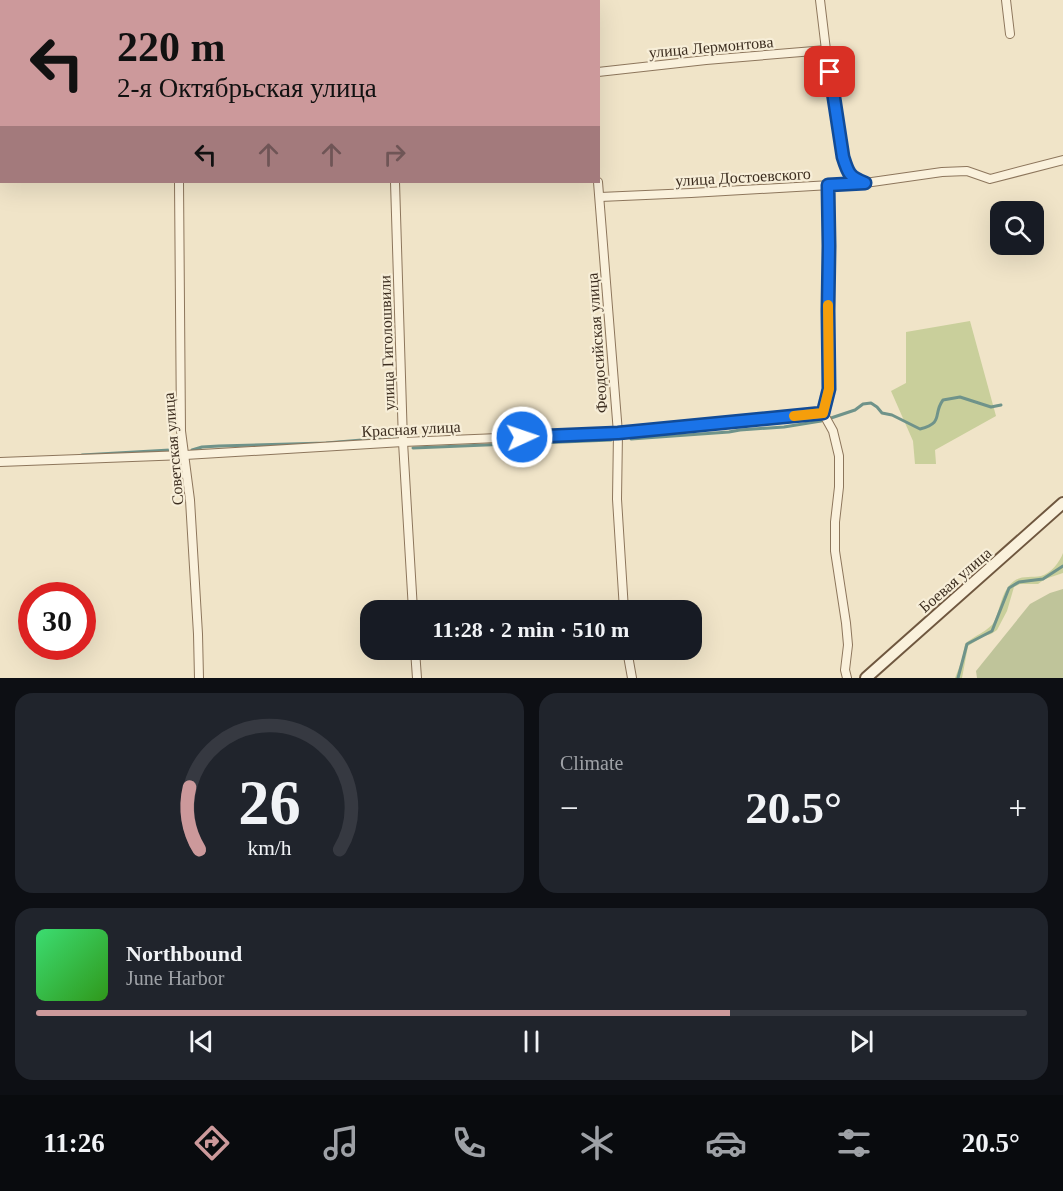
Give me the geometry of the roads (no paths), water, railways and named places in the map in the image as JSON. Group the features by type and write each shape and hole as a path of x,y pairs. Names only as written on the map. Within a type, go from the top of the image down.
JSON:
{"street":[{"path":"820,0 843,157 847,170 853,178 865,183"},
{"path":"1006,0 1010,34"},
{"name":"улица Лермонтова","path":"600,72 826,50"},
{"name":"улица Достоевского","path":"600,197 865,183 942,172 967,171 990,179 1063,160"},
{"name":"Советская улица","path":"178,183 182,431 190,500 199,678"},
{"name":"улица Гиголошвили","path":"395,183 403,442 412,600"},
{"name":"Феодосийская улица","path":"598,183 618,433 616,499 623,600"},
{"path":"828,185 829,389 823,413 833,431 839,456 839,487 834,522 835,551 846,623 848,645 845,670 847,678"},
{"name":"Красная улица","path":"0,462 618,433 823,413"},
{"name":"Боевая улица","path":"866,678 1063,503"},
{"path":"416,660 417,678"},
{"path":"629,660 632,678"}],"waterway":[{"path":"831,418 855,410 863,404 871,403 882,413 892,415 920,429 933,424 943,400 960,397 991,407 1001,405"},
{"path":"631,439 784,427 821,421"},
{"path":"192,450 202,447 326,443 398,437"},
{"path":"413,448 611,440"},
{"path":"82,455 170,450"},
{"path":"958,678 967,644 992,631 1009,588 1019,582 1043,579 1063,566"}]}
